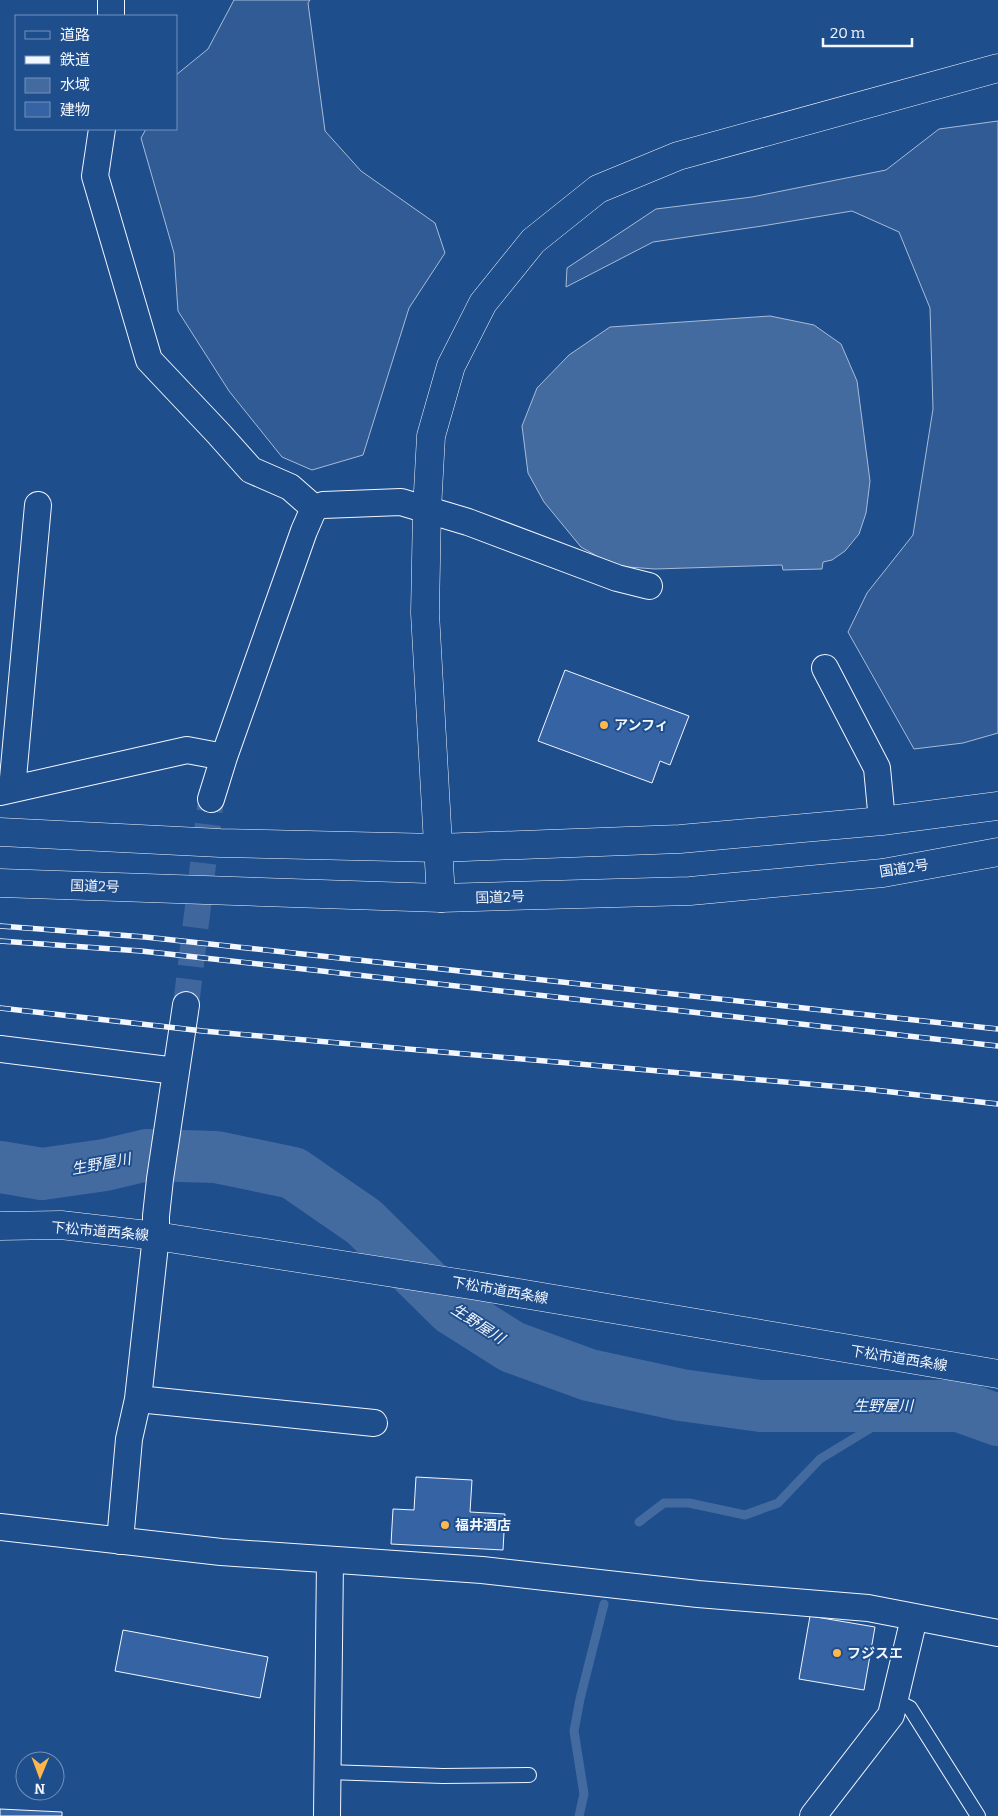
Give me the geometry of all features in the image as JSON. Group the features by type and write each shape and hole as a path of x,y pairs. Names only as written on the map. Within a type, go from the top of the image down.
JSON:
{"main road":[{"path":"441,898 425,613 430,436 450,366 483,303 533,241 598,189 678,156 998,68"},
{"path":"0,832 220,843 438,848 680,839 882,821 998,806"},
{"name":"国道2号","path":"0,883 441,898 690,891 884,872 998,852"},
{"name":"下松市道西条線","path":"0,1226 61,1225 156,1236 363,1267 998,1374"}],"street":[{"path":"111,0 111,15"},
{"path":"102,130 95,176 149,360 251,470 290,487 314,508"},
{"path":"212,799 224,757 304,531 314,508 323,505 401,502 468,522 617,578 649,586"},
{"path":"38,505 6,790 187,750 224,757"},
{"path":"825,668 877,768 882,821"},
{"path":"120,1541 129,1439 138,1398 156,1236 160,1179 186,1005"},
{"path":"0,1049 176,1071"},
{"path":"138,1398 374,1423"},
{"path":"0,1527 221,1552 482,1570 698,1594 868,1608 998,1633"},
{"path":"327,1816 330,1560"},
{"path":"813,1816 891,1715 914,1618"}],"lane":[{"path":"894,1700 910,1708 978,1816"},
{"path":"328,1772 443,1776 529,1775"}],"shaded area":[{"path":"234,0 310,0 308,3 325,131 361,171 435,223 445,253 409,308 363,455 312,470 282,457 229,391 178,311 174,253 141,138 145,130 178,130 178,73 208,49"},
{"path":"998,121 998,733 963,743 914,749 848,632 867,593 913,535 933,409 930,308 899,232 852,211 653,242 566,287 567,268 656,209 752,197 886,170 939,129"}],"water":[{"path":"770,316 814,325 841,344 857,381 870,481 866,513 859,534 845,551 832,560 823,562 822,569 783,570 782,565 655,569 614,566 581,547 544,502 528,473 522,426 537,388 569,355 610,327"}],"building":[{"path":"565,670 689,716 670,765 660,761 652,783 538,741"},
{"path":"416,1477 472,1480 470,1512 505,1514 503,1550 391,1544 393,1509 414,1510"},
{"name":"フジスエ","path":"810,1616 875,1627 864,1690 799,1679"},
{"path":"123,1630 268,1657 260,1698 115,1671"},
{"path":"0,1809 62,1812 62,1816 0,1816"}],"waterway":[{"name":"生野屋川","path":"0,1167 42,1174 105,1165 147,1155 216,1157 293,1173 364,1222 452,1309 512,1347 589,1375 681,1395 761,1406 959,1406 998,1420"},
{"path":"639,1522 664,1503 689,1503 745,1515 778,1503 820,1459 907,1406"},
{"path":"579,1816 584,1794 574,1731 580,1699 604,1604"}],"tunnel":[{"path":"186,1005 211,799"}],"railway":[{"path":"0,926 145,937 998,1029"},
{"path":"0,941 141,951 998,1046"},
{"path":"0,1008 203,1031 865,1089 998,1104"}],"place":[{"name":"アンフィ","path":"604,725"},
{"name":"福井酒店","path":"445,1525"},
{"name":"フジスエ","path":"837,1653"}]}
